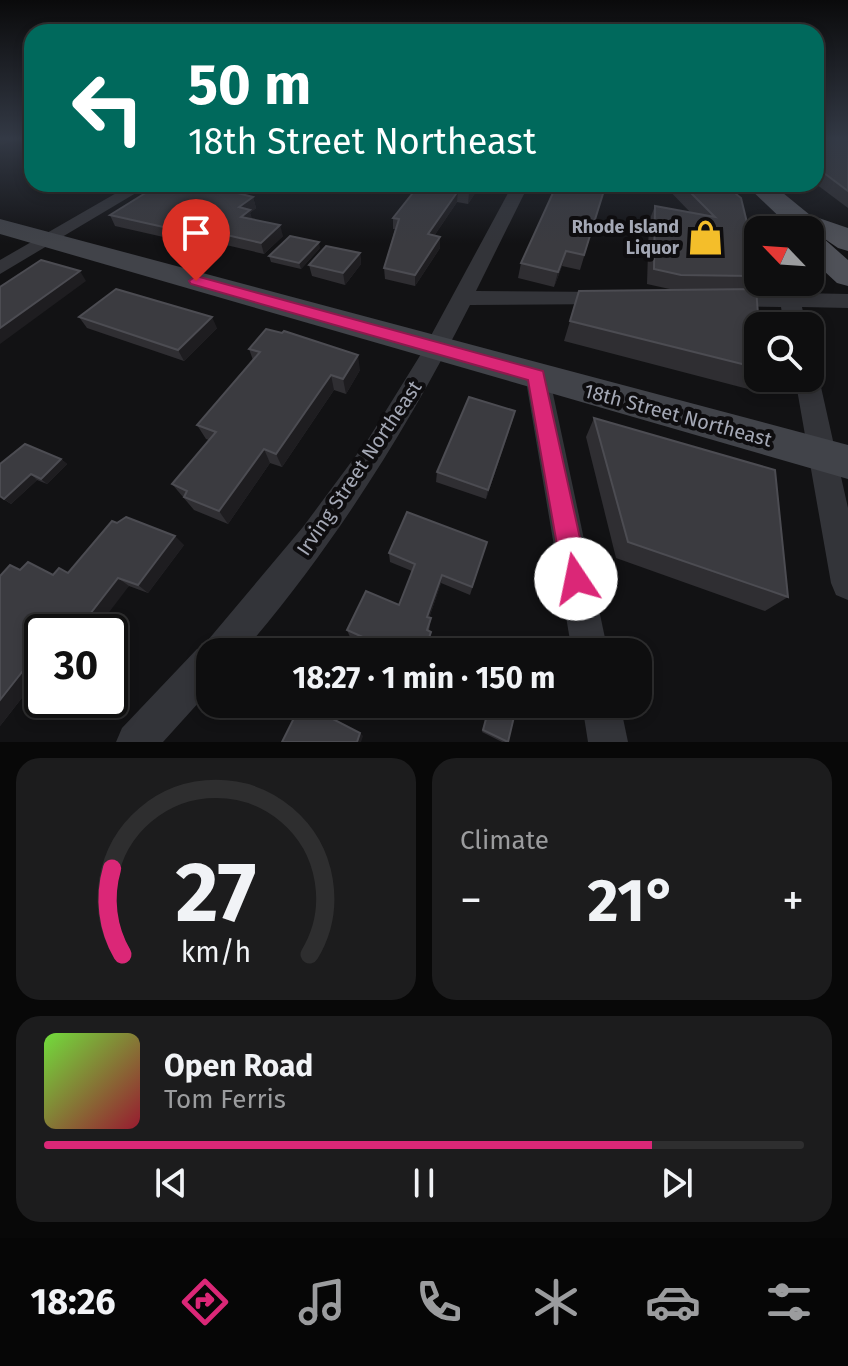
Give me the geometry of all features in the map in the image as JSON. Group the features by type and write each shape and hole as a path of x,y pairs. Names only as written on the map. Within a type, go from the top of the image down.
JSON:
{"main road":[{"path":"764,192 786,216"},
{"name":"18th Street Northeast","path":"0,226 836,459"},
{"path":"824,232 837,233 848,242"},
{"path":"824,254 848,276"}],"street":[{"path":"0,268 129,192"},
{"name":"Irving Street Northeast","path":"231,638 326,522 398,415 517,192"},
{"path":"712,299 744,296"},
{"path":"818,296 848,301"},
{"path":"460,298 630,299"},
{"path":"537,375 587,638"},
{"path":"812,392 836,459 848,583"},
{"path":"136,742 196,677"},
{"path":"604,718 608,742"}],"building":[{"path":"825,174 848,174 848,191"},
{"path":"147,192 233,192 253,197 239,207 250,210 241,217 280,225 261,243 205,230 199,235 110,215"},
{"path":"414,192 457,192 428,234 440,237 415,275 384,268 399,219 393,218"},
{"path":"553,192 604,192 584,255 566,251 558,272 521,263"},
{"path":"690,192 734,192 741,198 745,216 744,276 681,275 654,269 655,206 715,217"},
{"path":"290,236 319,242 299,263 269,256"},
{"path":"326,246 360,253 343,273 309,265"},
{"path":"41,260 80,271 0,328 0,287"},
{"path":"116,289 212,317 178,350 79,317"},
{"path":"744,289 744,296 757,296 758,312 744,312 744,364 570,321 579,291"},
{"path":"266,329 284,331 358,355 343,379 331,375 276,454 264,449 219,511 184,497 187,491 172,484 216,432 197,425 260,352 249,349"},
{"path":"469,397 515,411 488,490 437,472"},
{"path":"594,418 775,470 788,597 628,542"},
{"path":"25,444 61,459 41,479 31,474 4,499 0,496 0,464"},
{"path":"407,512 487,542 472,587 442,575 427,617 431,618 427,630 431,632 429,638 365,638 347,630 366,591 399,605 415,564 389,553"},
{"path":"126,517 175,536 138,585 118,578 90,614 24,614 24,670 0,700 0,576 10,565 20,570 28,562 53,575 59,568 68,573 112,521 117,523"},
{"path":"294,718 331,718 360,733 357,742 282,742"},
{"path":"486,718 514,718 508,742 483,730"}],"place":[{"name":"Rhode Island Liquor","path":"705,237"}],"route":[{"path":"196,281 537,375 576,579"}]}
